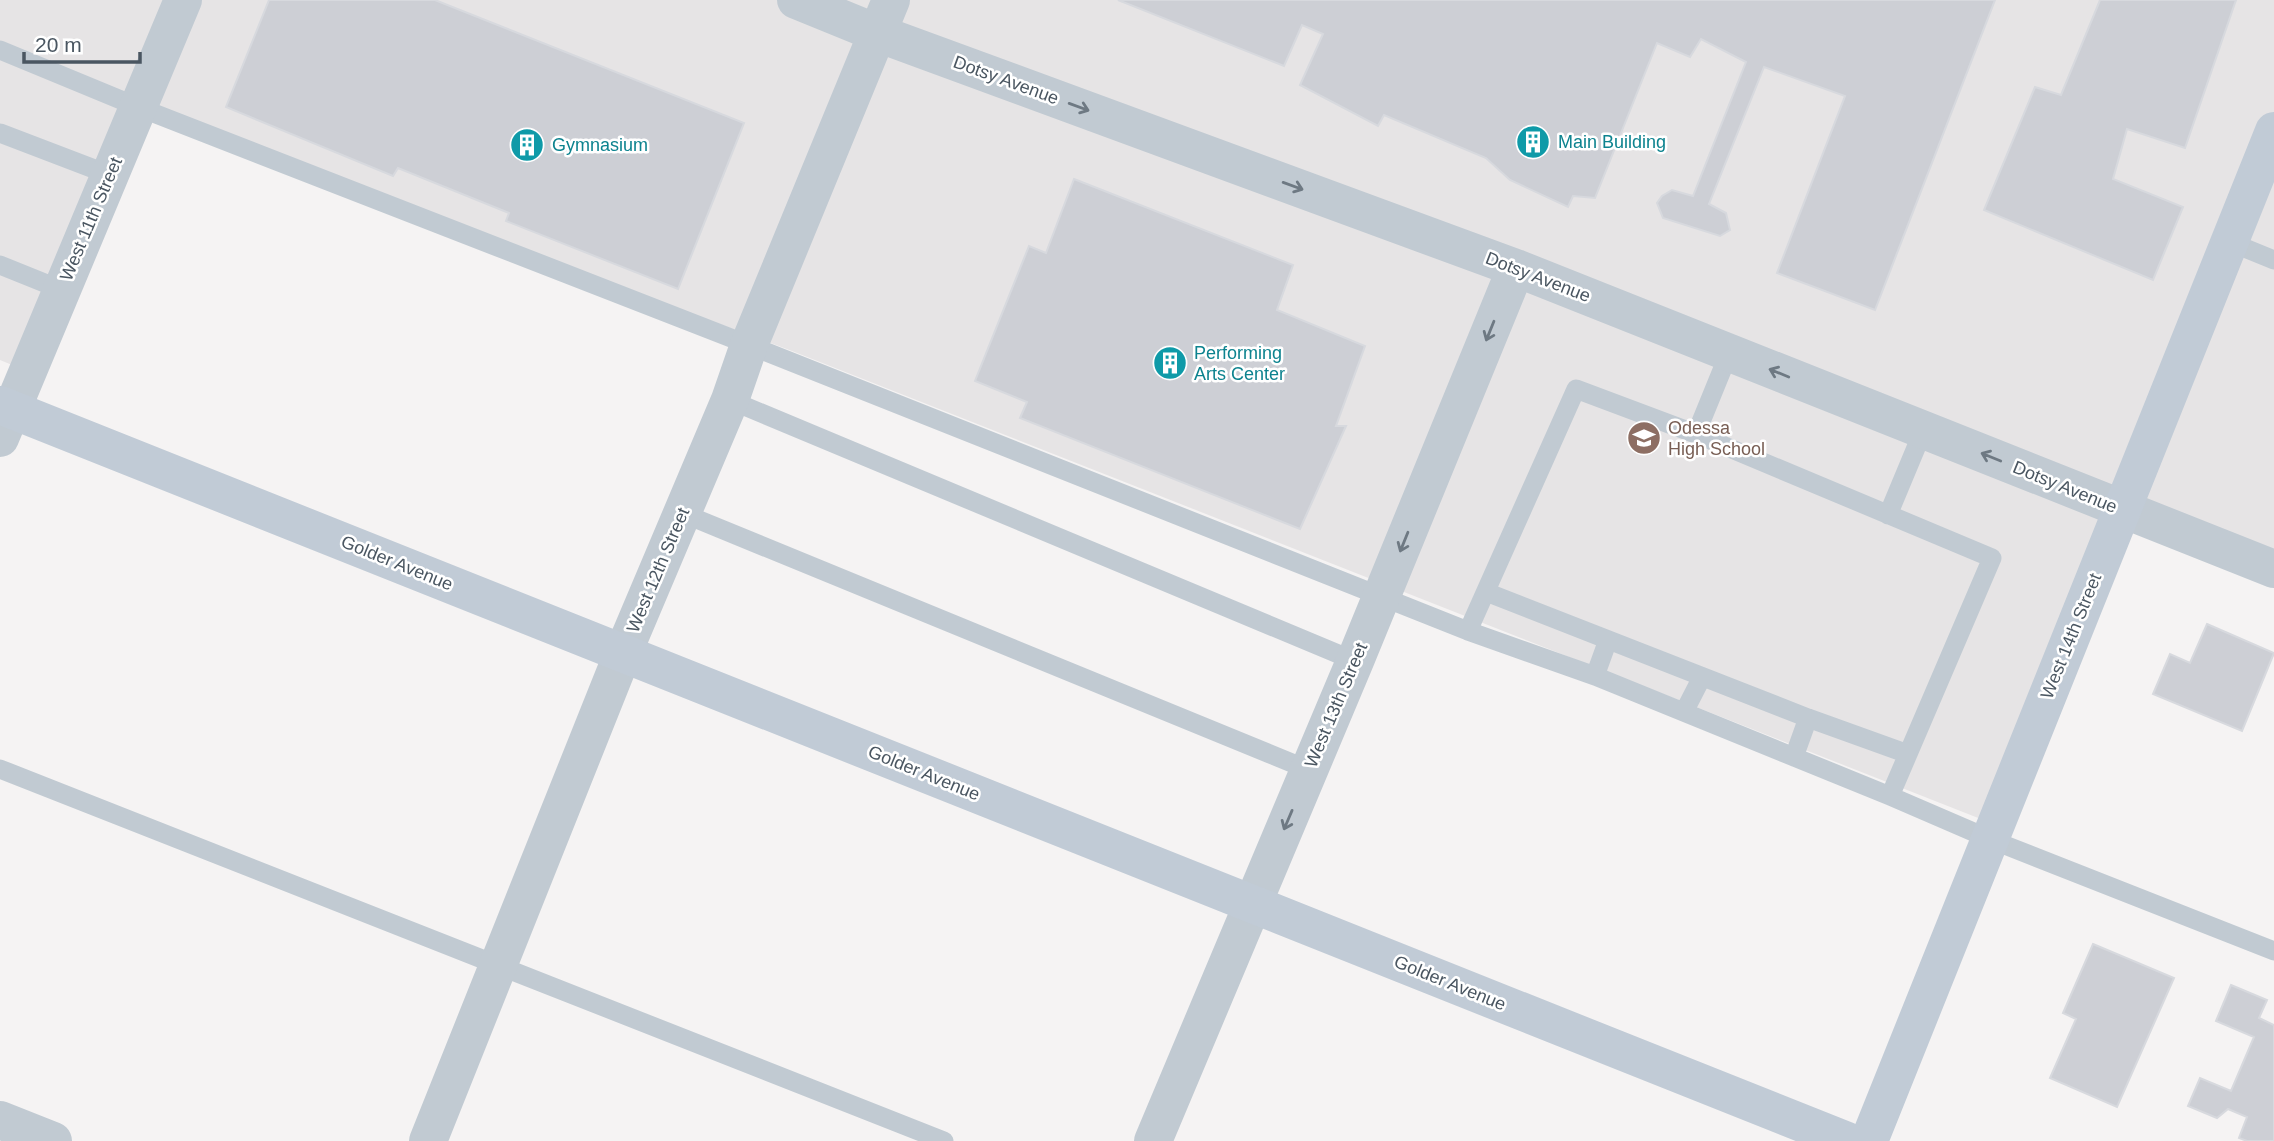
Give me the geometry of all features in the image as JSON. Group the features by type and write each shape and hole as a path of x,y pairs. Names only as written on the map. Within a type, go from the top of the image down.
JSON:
{"main road":[{"name":"West 14th Street","path":"1869,1141 1992,840 2274,131"},
{"name":"Golder Avenue","path":"4,417 622,653 1847,1141"}],"street":[{"name":"West 11th Street","path":"4,417 62,290 183,0"},
{"name":"Dotsy Avenue","path":"796,0 884,16 2274,569"},
{"name":"West 12th Street","path":"428,1141 622,653 730,400 749,345 884,16"},
{"name":"West 13th Street","path":"1153,1141 1355,661 1516,268"},
{"path":"0,1120 53,1141"}],"lane":[{"path":"0,50 138,107 749,345 1468,631 1595,676 1992,840 2274,951"},
{"path":"0,132 110,175"},
{"path":"2230,242 2274,261"},
{"path":"0,265 62,290"},
{"path":"1696,434 1729,353"},
{"path":"1468,631 1576,389 1696,434 1992,558 1890,796"},
{"path":"730,400 1355,661"},
{"path":"1888,515 1923,430"},
{"path":"682,513 1309,770"},
{"path":"1486,592 1808,718 1908,754"},
{"path":"1595,676 1608,640"},
{"path":"1684,712 1702,677"},
{"path":"1794,757 1808,718"},
{"path":"0,769 944,1141"}],"shaded area":[{"name":"Odessa High School","path":"0,0 2274,0 2274,561 2122,510 1996,825 792,351 137,108 17,367 0,360"}],"building":[{"name":"Gymnasium","path":"269,0 435,0 744,123 678,289 506,221 509,213 398,168 393,176 226,107"},
{"name":"Main Building","path":"1118,0 1995,0 1875,310 1777,273 1845,96 1764,67 1709,204 1726,213 1730,230 1720,236 1663,218 1657,203 1672,190 1693,196 1746,62 1701,39 1690,57 1657,43 1595,198 1573,196 1568,207 1510,180 1486,158 1384,115 1378,126 1300,85 1323,34 1302,25 1284,66"},
{"path":"2100,0 2236,0 2185,148 2127,129 2113,179 2183,207 2153,280 1984,210 2035,87 2061,95"},
{"name":"Performing Arts Center","path":"1074,179 1293,265 1277,310 1365,346 1336,426 1346,426 1300,529 1020,418 1027,402 975,381 1029,246 1046,253"},
{"path":"2207,624 2274,653 2242,731 2153,694 2170,654 2190,663"},
{"path":"2093,944 2174,978 2117,1107 2050,1078 2076,1019 2063,1013"},
{"path":"2231,985 2267,1000 2259,1018 2274,1025 2274,1141 2247,1141 2239,1138 2247,1117 2228,1109 2217,1118 2188,1106 2200,1078 2231,1091 2254,1037 2216,1021"}],"place":[{"name":"Main Building","path":"1533,142"},
{"name":"Gymnasium","path":"527,145"},
{"name":"Performing Arts Center","path":"1170,363"},
{"name":"Odessa High School","path":"1644,438"}]}
